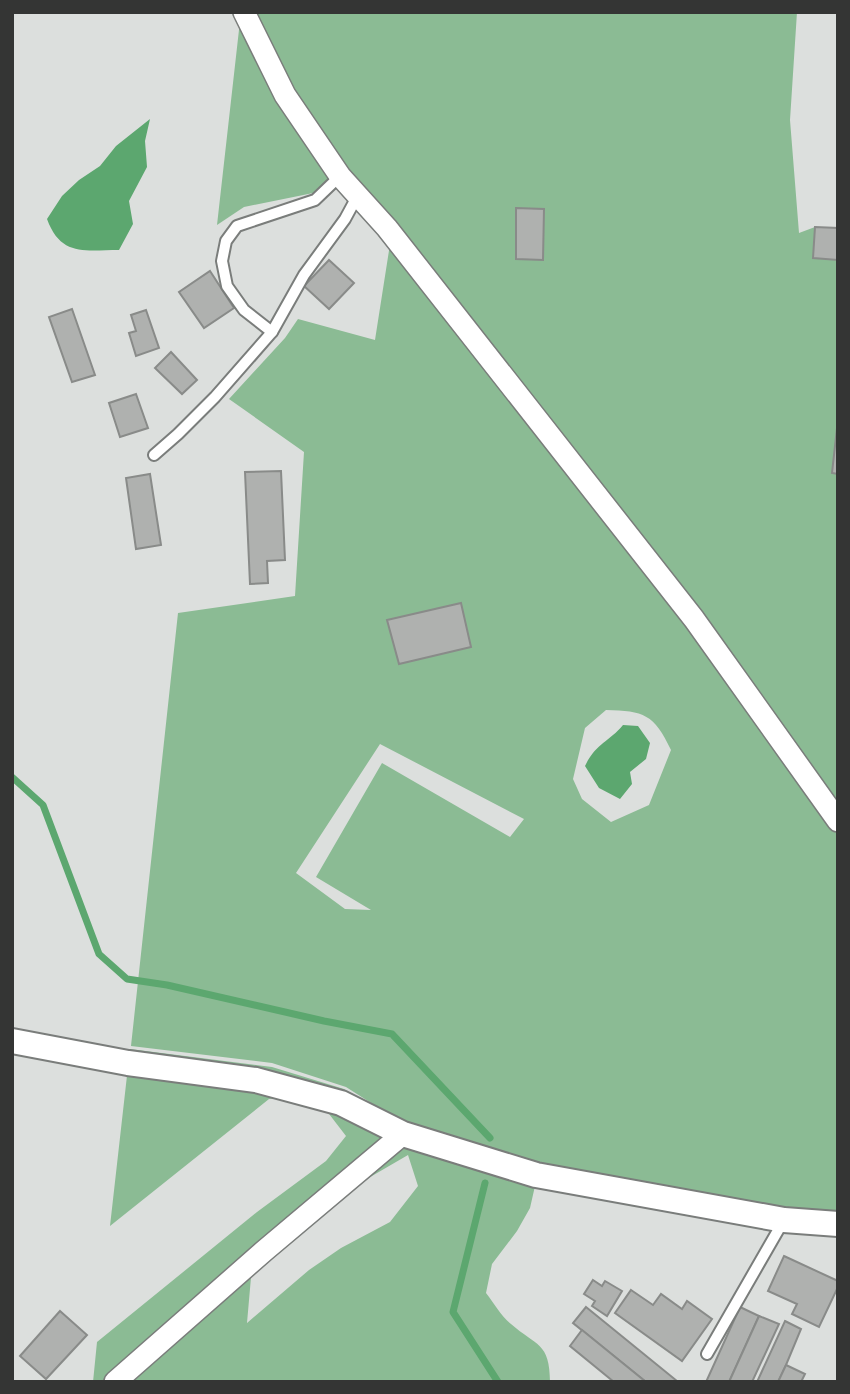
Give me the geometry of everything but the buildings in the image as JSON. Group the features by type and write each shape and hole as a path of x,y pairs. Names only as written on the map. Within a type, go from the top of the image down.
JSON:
{"street":[{"path":"244,12 285,95 340,176 387,228 694,619 838,821"},
{"path":"12,1041 128,1063 256,1080 341,1103 404,1134 536,1175 784,1220 838,1224"},
{"path":"115,1382 264,1251 404,1134"}],"lane":[{"path":"272,332 244,310 227,286 222,261 226,242 237,226 315,200 340,176"},
{"path":"153,455 215,397 272,332 304,275 345,219 358,195"},
{"path":"707,1354 784,1220"}],"shaded area":[{"path":"241,12 797,12 790,120 799,233 815,227 813,258 838,260 838,1215 788,1213 540,1164 530,1208 517,1231 492,1264 486,1293 507,1321 540,1346 547,1359 550,1382 93,1382 97,1342 257,1212 326,1161 346,1136 326,1110 297,1095 269,1099 110,1226 130,1049 272,1067 344,1089 401,1122 346,1087 272,1063 131,1046 178,613 295,596 304,452 229,399 285,338 298,319 375,340 393,225 335,170 323,191 244,207 217,225","holes":["606,710 630,712 646,717 659,729 671,750 649,805 611,822 582,799 573,779 585,728","380,744 524,819 510,837 382,763 316,877 371,910 345,909 296,873","408,1155 418,1186 390,1222 341,1248 309,1270 247,1323 252,1266 305,1230 353,1187"]},
{"path":"150,119 145,141 147,167 129,201 133,224 119,250 85,250 67,246 59,240 47,219 62,196 100,166 116,146"},
{"path":"623,725 638,726 650,743 646,759 630,772 632,784 620,799 599,788 585,766 598,747"}],"waterway":[{"path":"12,777 43,805 99,954 127,979 167,985 392,1034 490,1138"},
{"path":"485,1183 453,1312 498,1382"}]}
